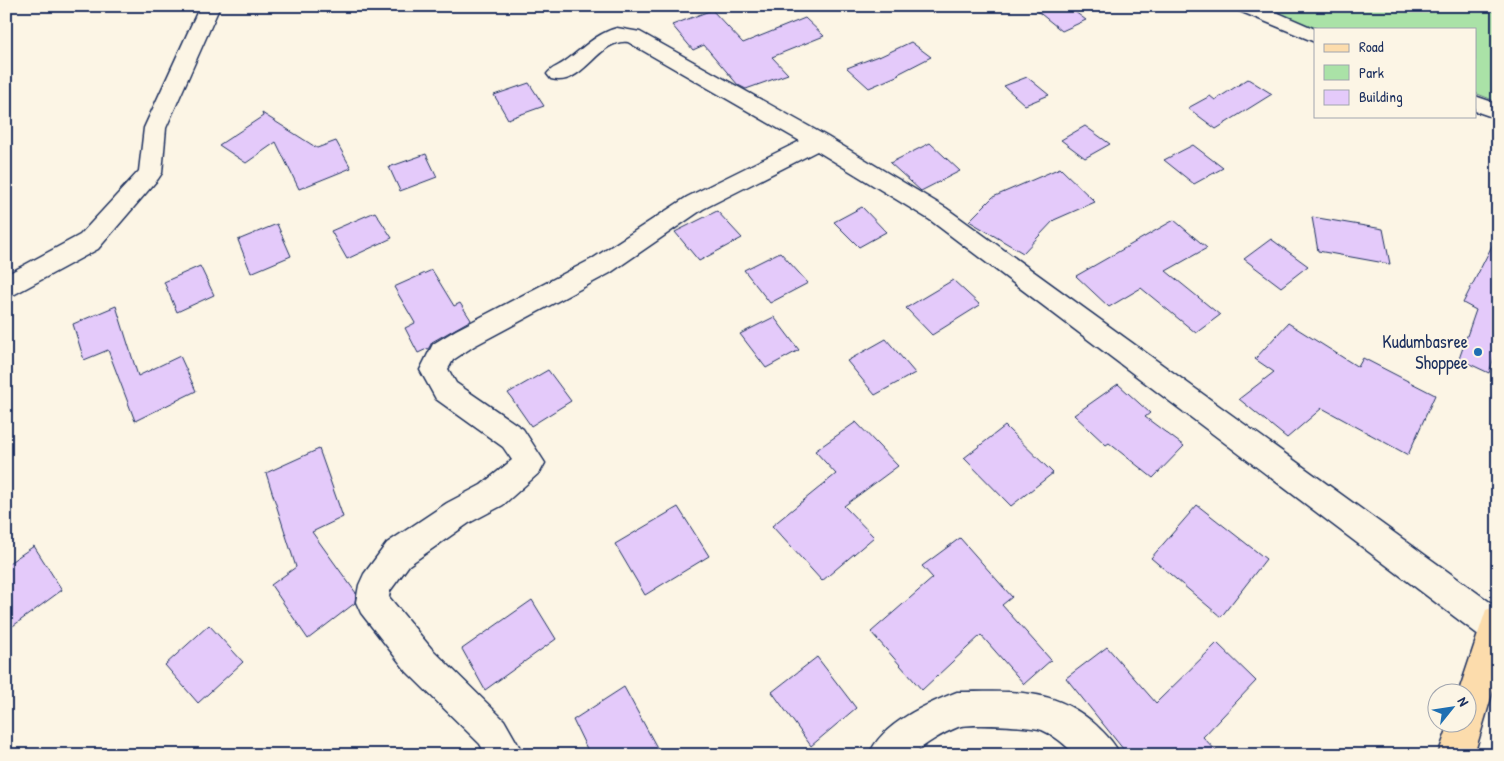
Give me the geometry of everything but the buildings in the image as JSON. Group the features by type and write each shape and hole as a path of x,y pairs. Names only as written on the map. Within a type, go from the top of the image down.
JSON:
{"main road":[{"path":"1476,702 1490,674 1497,624"},
{"path":"1456,755 1462,734"}],"street":[{"path":"6,287 89,242 150,173 155,128 210,6"},
{"path":"1244,6 1314,36"},
{"path":"558,74 572,67 599,44 617,34 634,36 818,141 938,214 1497,624"},
{"path":"1476,103 1498,112"},
{"path":"506,755 492,732 418,660 372,602 375,585 398,554 458,513 492,495 530,463 513,438 446,391 434,370 443,352 600,266 695,203 818,141"},
{"path":"887,755 907,736 957,709 976,709 1043,712 1071,726 1102,755"}],"green space":[{"path":"1258,6 1498,6 1498,102 1476,93 1476,28 1314,29"}],"place":[{"name":"Kudumbasree Shoppee","path":"1478,352"}]}
